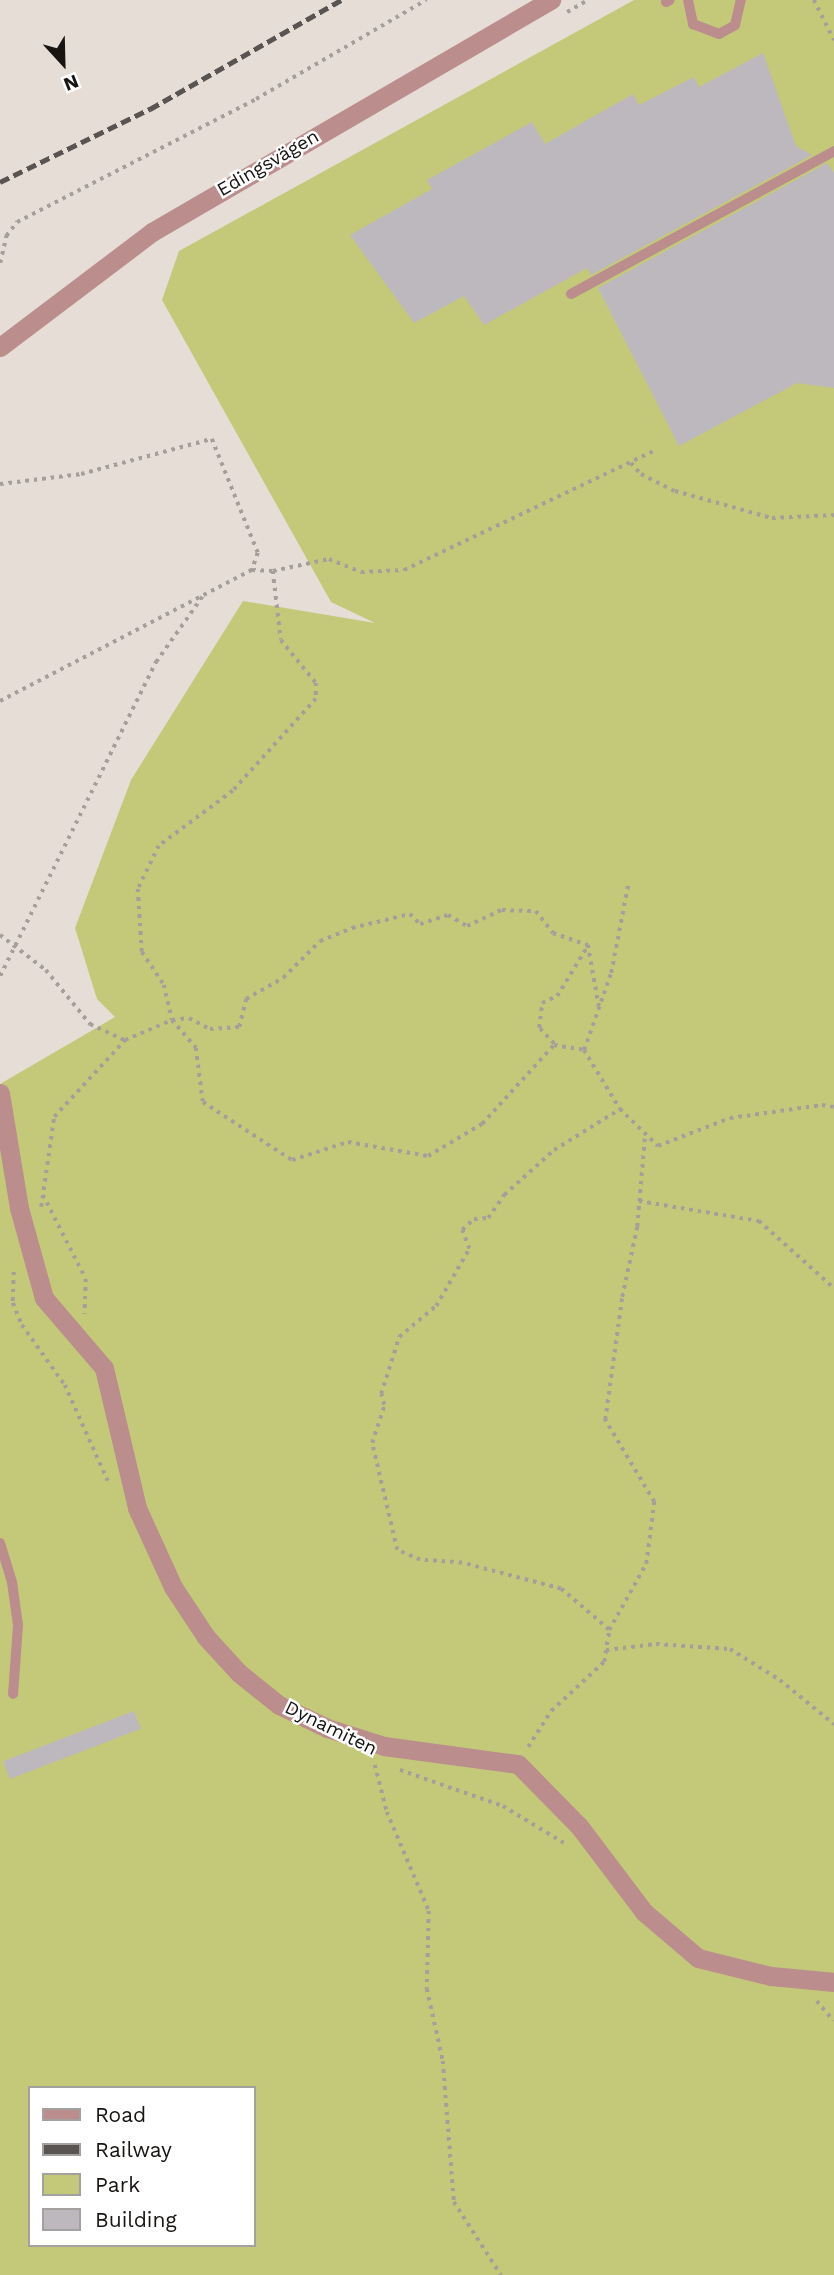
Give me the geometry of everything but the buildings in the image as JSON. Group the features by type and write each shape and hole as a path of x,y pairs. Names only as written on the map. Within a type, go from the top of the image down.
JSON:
{"street":[{"name":"Edingsvägen","path":"0,347 152,232 551,0"},
{"path":"0,1093 19,1208 44,1298 104,1368 137,1508 173,1587 206,1637 239,1673 279,1705 327,1728 384,1746 518,1763 579,1826 644,1912 698,1958 771,1976 834,1982"}],"lane":[{"path":"688,0 693,24 709,34 735,25 741,0"},
{"path":"571,294 834,151"},
{"path":"0,1543 12,1582 18,1625 13,1693"}],"path":[{"path":"0,263 6,236 17,222 256,99 426,0"},
{"path":"814,0 834,40"},
{"path":"0,484 81,474 212,439 258,553 252,570"},
{"path":"0,701 252,570 273,571 329,559 361,572 404,570 654,451"},
{"path":"631,463 641,474 675,491 772,518 834,515"},
{"path":"273,571 281,640 316,683 316,699 233,791 159,846 138,889 142,952 164,985 172,1020 195,1048 203,1102 292,1160 348,1142 428,1157 482,1124 554,1045"},
{"path":"0,976 156,662 203,596"},
{"path":"584,1050 599,1006 628,885"},
{"path":"39,1219 54,1117 125,1040 172,1020 189,1018 210,1029 239,1027 246,999 283,978 320,941 397,915 410,914 420,924 448,915 467,926 502,910 536,911 553,933 588,945"},
{"path":"0,935 72,996 90,1024 125,1040"},
{"path":"588,945 599,1006"},
{"path":"588,945 557,996 542,1003 538,1028 554,1045 584,1050 620,1109 658,1146 730,1118 822,1105 834,1107"},
{"path":"608,1630 561,1589 462,1563 420,1560 397,1550 372,1443 384,1405 381,1394 399,1337 436,1306 469,1249 462,1230 474,1219 488,1218 504,1195 554,1150 620,1109"},
{"path":"518,1763 551,1710 604,1662 608,1630 646,1564 654,1502 605,1420 639,1201 645,1133"},
{"path":"43,1193 86,1279 85,1344"},
{"path":"639,1201 759,1222 834,1288"},
{"path":"15,1261 13,1303 22,1325 65,1385 111,1489"},
{"path":"606,1650 656,1644 730,1649 780,1680 834,1724"},
{"name":"Dynamiten","path":"372,1761 378,1768 387,1812 429,1911 427,1989 443,2061 454,2202 501,2275"}],"green space":[{"path":"634,0 834,0 834,2275 0,2275 0,1084 115,1017 97,999 75,928 131,780 243,601 375,623 331,602 162,300 179,251"}],"railway":[{"path":"0,182 150,109 341,0"}]}
